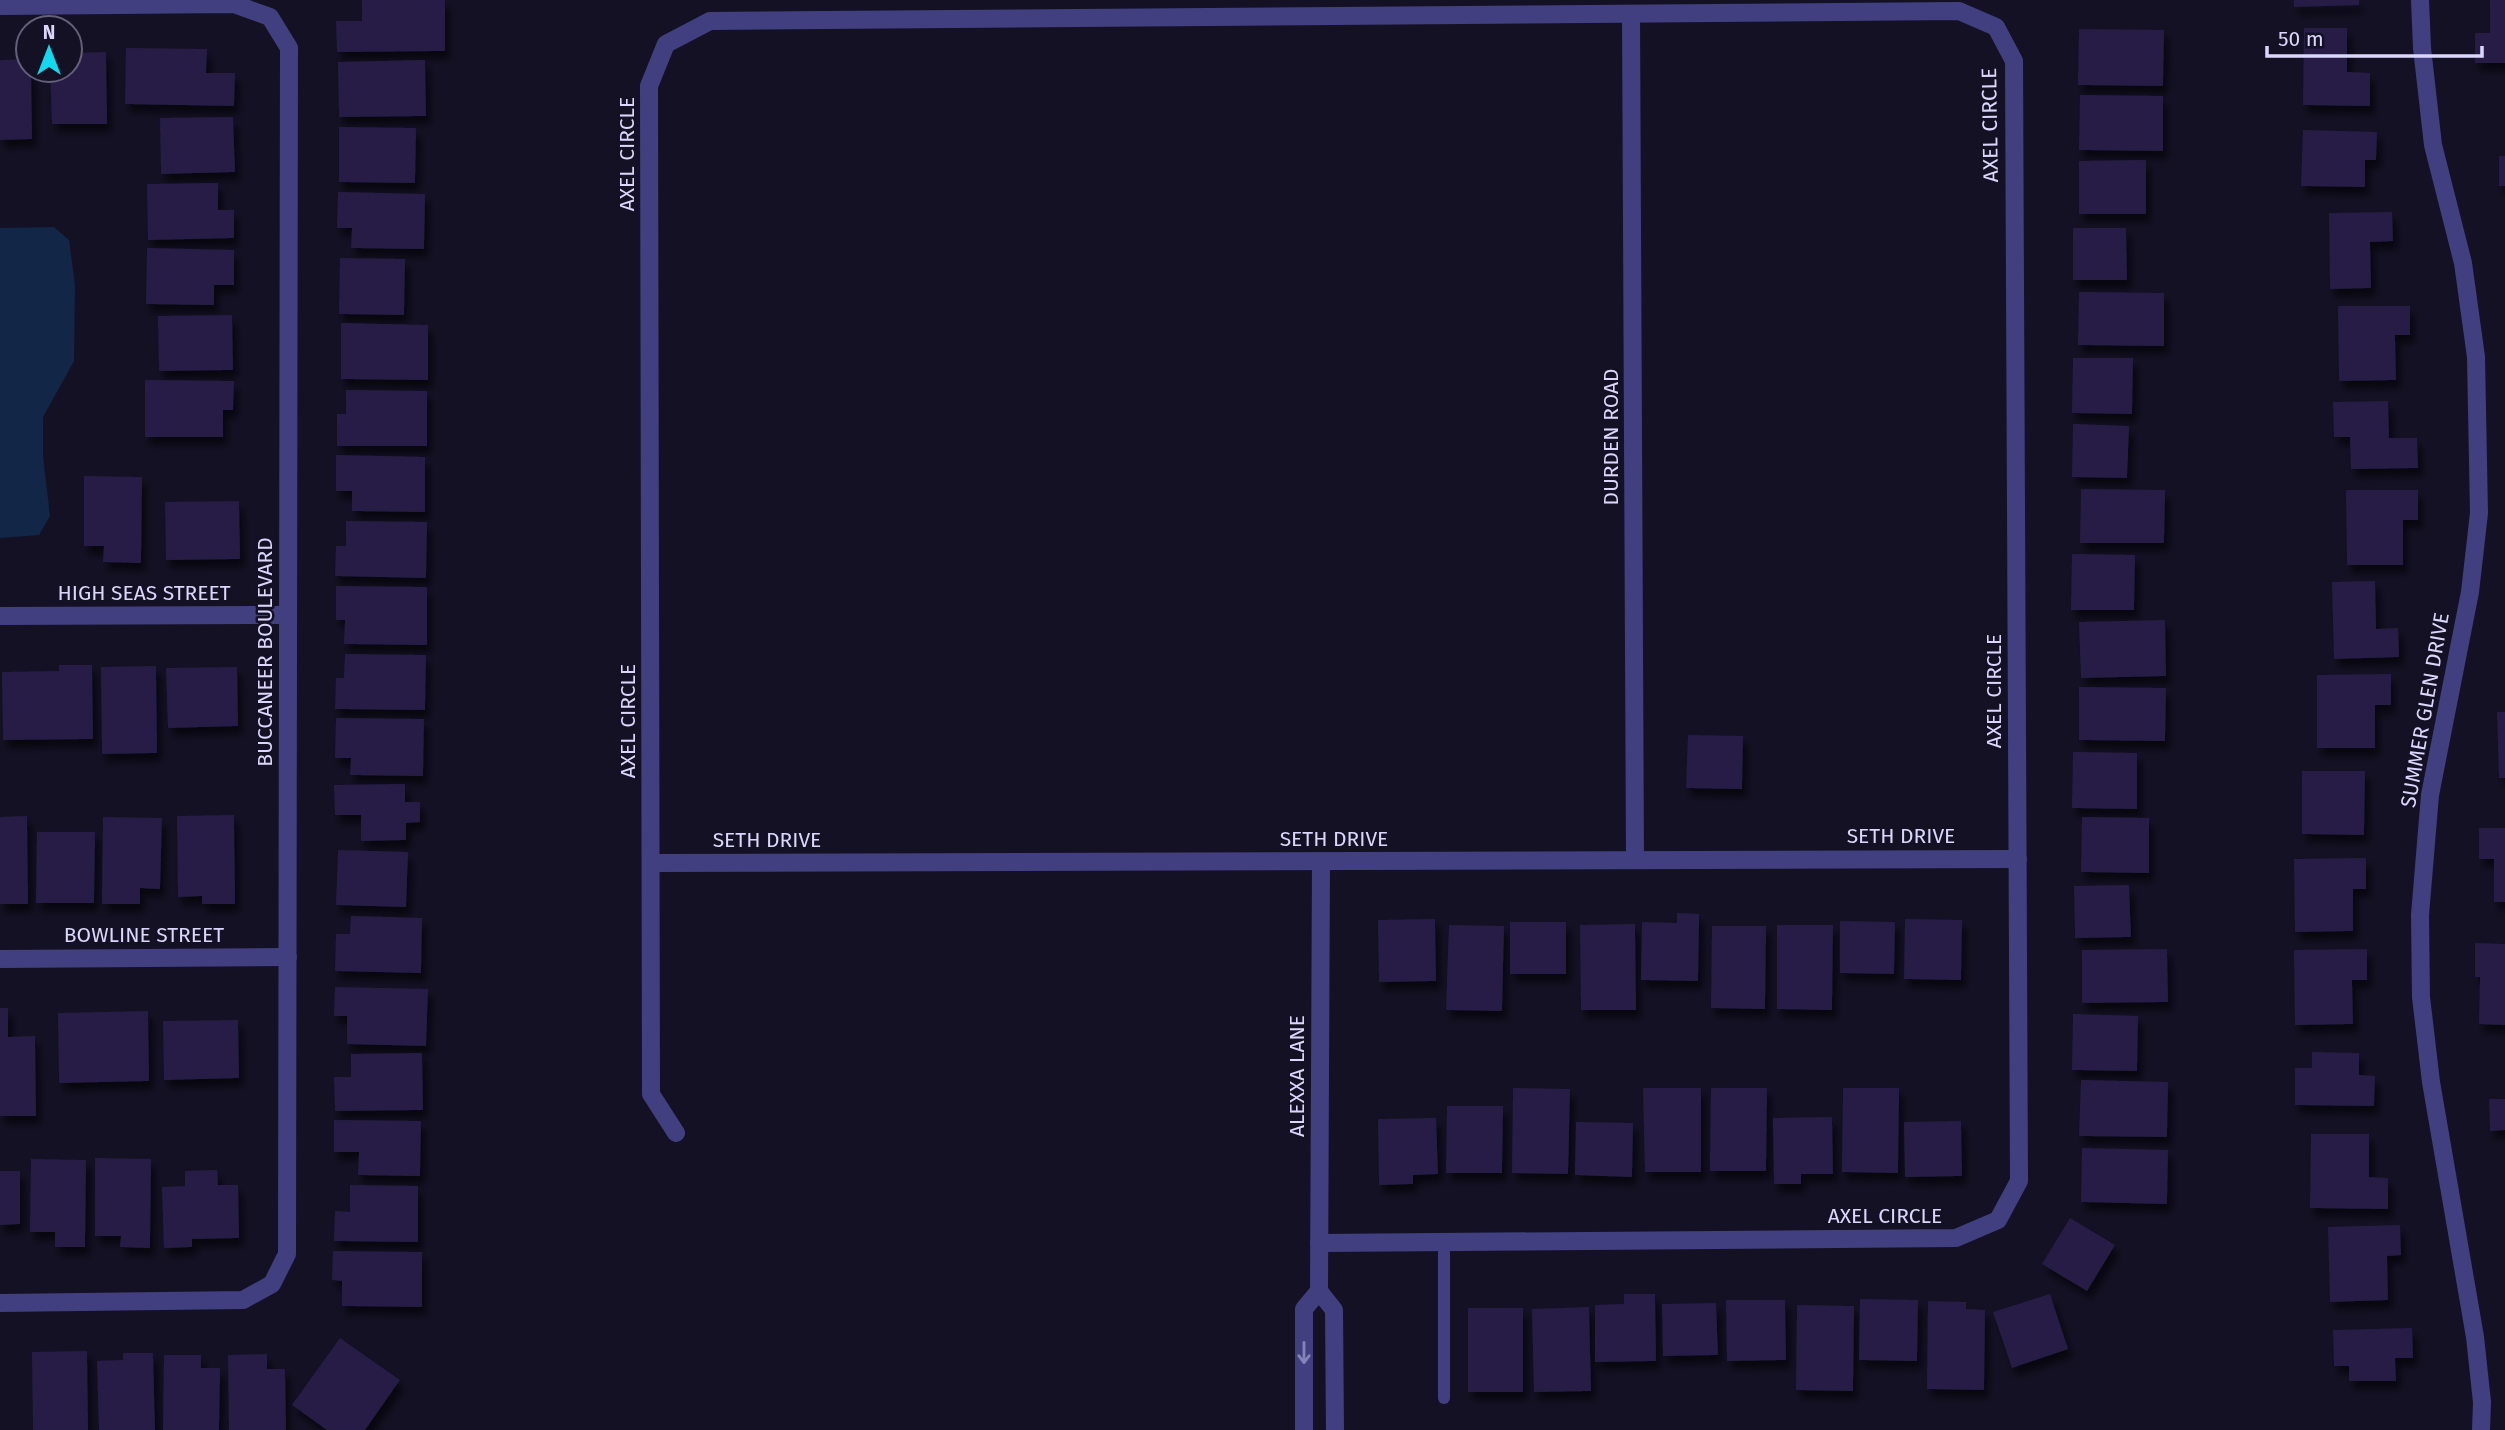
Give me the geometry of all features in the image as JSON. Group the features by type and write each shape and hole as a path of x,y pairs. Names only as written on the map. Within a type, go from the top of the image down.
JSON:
{"street":[{"name":"SUMMER GLEN DRIVE","path":"2420,0 2422,48 2433,145 2463,263 2476,357 2479,513 2470,592 2430,794 2420,915 2421,997 2431,1082 2475,1338 2482,1402 2481,1430"},
{"name":"BUCCANEER BOULEVARD","path":"0,6 234,4 270,17 289,48 287,1254 272,1284 243,1300 0,1303"},
{"name":"AXEL CIRCLE","path":"676,1133 651,1094 649,86 666,44 710,21 1959,11 1996,27 2014,61 2019,1181 1997,1220 1956,1238 1319,1243"},
{"name":"DURDEN ROAD","path":"1631,14 1635,860"},
{"name":"HIGH SEAS STREET","path":"0,616 288,615"},
{"name":"SETH DRIVE","path":"651,863 2018,859"},
{"name":"ALEXXA LANE","path":"1321,862 1319,1291 1334,1310 1335,1430"},
{"name":"BOWLINE STREET","path":"0,959 288,957"},
{"name":"ALEXXA LANE","path":"1304,1430 1304,1309 1319,1291"}],"lane":[{"path":"1444,1242 1444,1398"}],"water":[{"path":"54,227 69,240 75,285 74,361 43,417 43,456 50,516 39,535 0,538 0,228"}],"building":[{"path":"362,0 445,0 445,51 337,52 336,21 362,21"},
{"path":"2294,0 2359,0 2359,5 2294,7"},
{"path":"2490,0 2505,0 2505,63 2475,63 2475,33 2490,33"},
{"path":"2304,28 2347,28 2347,72 2370,73 2370,106 2303,105"},
{"path":"2079,29 2164,30 2163,86 2078,85"},
{"path":"126,48 207,49 206,73 235,73 234,106 125,104"},
{"path":"106,52 107,124 52,124 51,84 84,84 84,53"},
{"path":"0,60 14,60 14,84 31,84 32,139 0,140"},
{"path":"425,60 426,116 339,117 338,62"},
{"path":"2080,95 2163,96 2163,151 2079,150"},
{"path":"233,117 235,172 161,174 160,118"},
{"path":"339,127 416,128 415,183 339,182"},
{"path":"2303,130 2377,132 2376,160 2365,160 2365,187 2301,186"},
{"path":"2499,156 2505,156 2505,186 2499,186"},
{"path":"2146,160 2146,214 2079,214 2079,161"},
{"path":"218,183 218,210 234,210 234,238 148,240 147,184"},
{"path":"338,192 425,194 424,249 351,248 352,228 337,228"},
{"path":"2392,212 2393,241 2370,242 2371,288 2330,289 2329,213"},
{"path":"2073,228 2126,228 2127,280 2073,280"},
{"path":"147,248 234,250 234,285 214,285 214,305 146,304"},
{"path":"340,258 405,259 404,315 339,314"},
{"path":"2079,292 2164,293 2164,346 2078,345"},
{"path":"2338,306 2410,306 2410,335 2395,335 2396,380 2339,381"},
{"path":"232,315 233,370 159,371 158,316"},
{"path":"341,323 428,325 428,380 341,379"},
{"path":"2073,358 2133,358 2132,414 2072,413"},
{"path":"145,380 234,381 233,410 223,410 223,437 145,437"},
{"path":"346,390 427,391 427,446 337,446 337,414 346,414"},
{"path":"2388,401 2389,438 2417,438 2418,468 2351,469 2350,437 2334,437 2333,402"},
{"path":"2073,424 2129,426 2127,478 2072,477"},
{"path":"336,455 425,457 425,512 352,511 352,491 336,491"},
{"path":"84,476 142,477 141,563 103,562 104,546 84,546"},
{"path":"2081,489 2165,490 2164,543 2080,543"},
{"path":"2346,490 2418,490 2418,520 2403,520 2403,565 2347,565"},
{"path":"239,501 240,559 166,560 165,502"},
{"path":"346,521 427,522 426,578 335,576 336,546 346,546"},
{"path":"2072,554 2135,555 2134,610 2071,610"},
{"path":"2375,581 2376,629 2398,628 2399,657 2334,659 2332,582"},
{"path":"336,586 427,587 427,645 344,644 345,620 336,620"},
{"path":"2165,620 2166,676 2081,678 2079,622"},
{"path":"345,654 426,655 425,710 335,709 336,678 344,678"},
{"path":"59,665 92,665 93,739 3,740 2,672 59,671"},
{"path":"156,666 157,753 102,754 101,667"},
{"path":"237,667 238,726 168,728 166,668"},
{"path":"2391,674 2391,705 2375,705 2375,748 2317,748 2317,675"},
{"path":"2079,687 2166,688 2165,741 2079,740"},
{"path":"2497,712 2505,712 2505,778 2499,778"},
{"path":"336,718 424,719 423,776 350,775 351,758 335,758"},
{"path":"1688,735 1743,736 1742,789 1686,788"},
{"path":"2073,752 2137,753 2137,809 2072,808"},
{"path":"2302,771 2365,771 2364,835 2302,834"},
{"path":"405,784 405,802 420,802 420,822 406,823 406,840 361,841 361,815 335,815 334,785"},
{"path":"234,815 235,904 202,904 202,896 178,897 177,816"},
{"path":"27,816 28,904 0,904 0,817"},
{"path":"103,817 162,818 160,889 140,888 140,904 102,904"},
{"path":"2082,817 2149,818 2149,873 2081,872"},
{"path":"2479,828 2505,828 2505,902 2494,902 2494,859 2479,859"},
{"path":"37,832 95,832 94,903 36,903"},
{"path":"338,850 408,852 406,907 336,905"},
{"path":"2366,858 2366,889 2353,889 2353,931 2295,932 2294,859"},
{"path":"2129,885 2131,937 2075,938 2074,886"},
{"path":"1677,913 1699,914 1698,981 1641,980 1642,922 1677,923"},
{"path":"351,916 422,918 421,973 335,971 336,934 350,934"},
{"path":"1435,919 1436,981 1379,982 1378,920"},
{"path":"1905,919 1962,920 1961,980 1904,979"},
{"path":"1840,921 1895,922 1894,974 1840,973"},
{"path":"1510,922 1566,922 1566,974 1510,974"},
{"path":"1635,924 1636,1010 1581,1010 1580,925"},
{"path":"1449,925 1504,926 1502,1011 1446,1010"},
{"path":"1777,925 1833,925 1832,1010 1777,1009"},
{"path":"1712,926 1766,926 1765,1009 1711,1008"},
{"path":"2475,943 2505,944 2505,1025 2479,1024 2480,977 2475,977"},
{"path":"2167,949 2168,1002 2082,1003 2082,950"},
{"path":"2367,949 2367,980 2352,980 2353,1024 2295,1025 2294,950"},
{"path":"335,987 428,989 426,1046 347,1044 347,1016 334,1016"},
{"path":"0,1008 8,1008 8,1037 35,1036 36,1116 0,1116"},
{"path":"148,1011 149,1081 59,1083 58,1013"},
{"path":"2073,1014 2138,1016 2137,1071 2072,1070"},
{"path":"238,1020 239,1078 164,1080 163,1021"},
{"path":"2312,1052 2359,1053 2359,1075 2375,1076 2374,1106 2295,1105 2295,1068 2312,1068"},
{"path":"422,1053 423,1110 335,1111 334,1077 351,1077 351,1054"},
{"path":"2081,1080 2168,1082 2167,1137 2079,1136"},
{"path":"1513,1088 1570,1089 1568,1174 1512,1173"},
{"path":"1643,1088 1701,1088 1701,1172 1645,1172"},
{"path":"1711,1088 1767,1088 1766,1171 1710,1171"},
{"path":"1843,1088 1899,1088 1898,1173 1842,1172"},
{"path":"2489,1099 2505,1099 2505,1130 2490,1131"},
{"path":"1447,1106 1503,1106 1502,1173 1446,1173"},
{"path":"1832,1117 1833,1174 1801,1174 1801,1184 1774,1184 1773,1118"},
{"path":"1436,1118 1438,1174 1413,1175 1413,1184 1379,1185 1378,1119"},
{"path":"334,1120 421,1121 420,1176 358,1175 359,1152 334,1152"},
{"path":"1961,1121 1962,1176 1905,1177 1904,1122"},
{"path":"1576,1122 1633,1123 1632,1177 1575,1175"},
{"path":"2311,1134 2369,1134 2369,1177 2388,1178 2388,1209 2310,1208"},
{"path":"2082,1148 2168,1150 2167,1204 2081,1202"},
{"path":"95,1158 151,1159 150,1248 120,1247 121,1236 95,1236"},
{"path":"31,1159 86,1160 85,1247 55,1247 55,1232 30,1232"},
{"path":"217,1170 218,1185 238,1185 239,1238 192,1239 192,1247 164,1248 162,1187 185,1186 185,1171"},
{"path":"0,1171 20,1171 20,1224 0,1225"},
{"path":"350,1185 418,1186 418,1242 334,1241 335,1211 350,1212"},
{"path":"2070,1218 2115,1245 2087,1291 2042,1264"},
{"path":"2400,1225 2401,1255 2387,1256 2388,1300 2330,1302 2328,1227"},
{"path":"333,1251 422,1252 422,1307 342,1306 342,1281 332,1280"},
{"path":"1624,1294 1655,1294 1656,1361 1595,1362 1595,1305 1624,1304"},
{"path":"2050,1294 2068,1349 2012,1368 1993,1312"},
{"path":"1860,1299 1918,1300 1917,1361 1859,1360"},
{"path":"1726,1300 1785,1300 1786,1360 1727,1361"},
{"path":"1928,1301 1966,1302 1966,1309 1985,1310 1984,1390 1927,1389"},
{"path":"1716,1303 1718,1355 1663,1356 1662,1304"},
{"path":"1797,1305 1854,1306 1853,1391 1796,1390"},
{"path":"1589,1307 1591,1391 1534,1392 1532,1309"},
{"path":"1468,1308 1523,1308 1523,1392 1468,1392"},
{"path":"2412,1328 2413,1358 2395,1358 2396,1381 2349,1381 2349,1366 2334,1366 2333,1330"},
{"path":"340,1338 400,1380 365,1430 327,1430 292,1405"},
{"path":"87,1351 88,1430 33,1430 32,1352"},
{"path":"123,1353 153,1353 155,1430 99,1430 97,1361 123,1360"},
{"path":"267,1354 267,1369 285,1369 286,1430 229,1430 228,1355"},
{"path":"164,1355 201,1355 201,1368 220,1368 219,1430 163,1430"}]}
